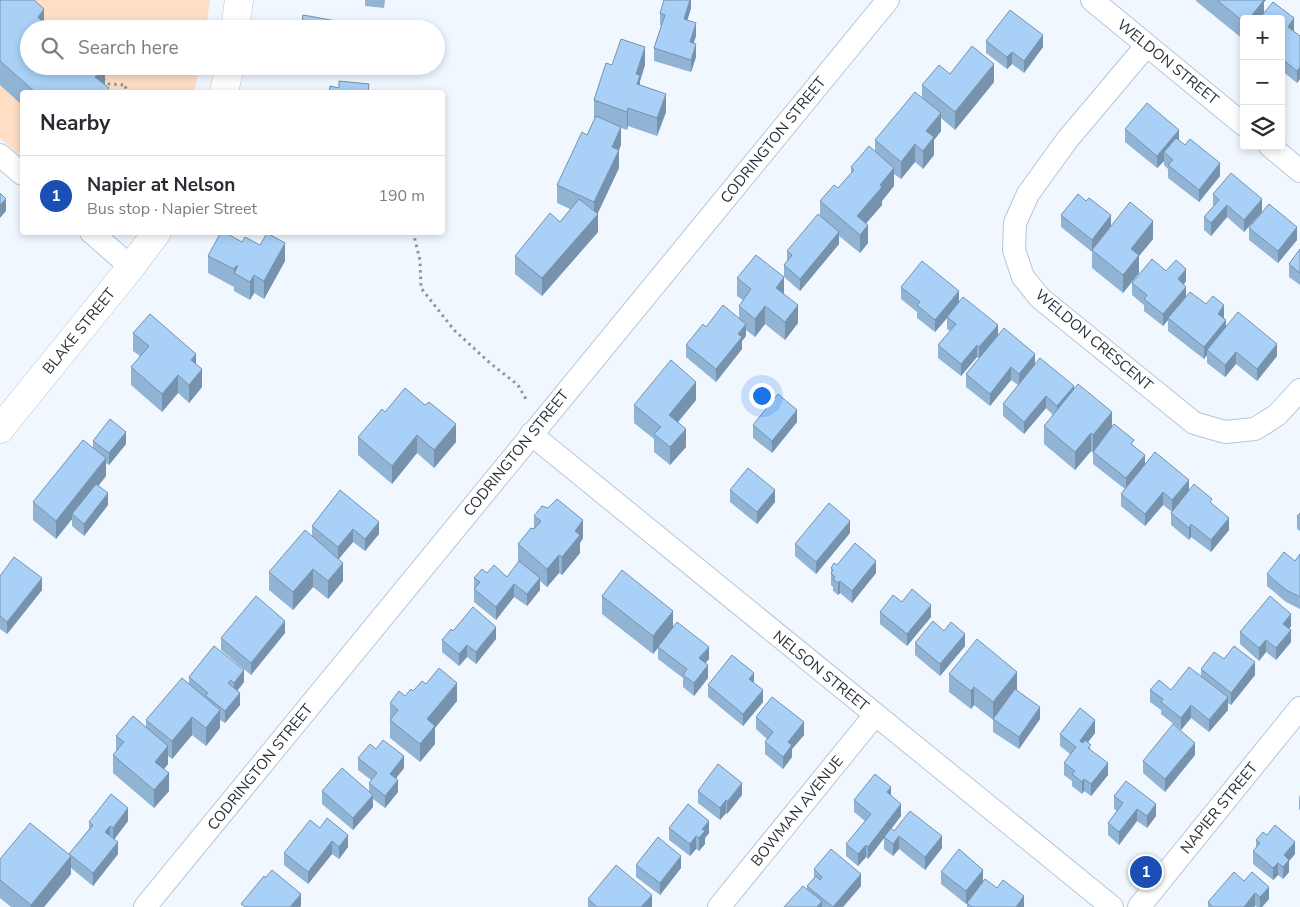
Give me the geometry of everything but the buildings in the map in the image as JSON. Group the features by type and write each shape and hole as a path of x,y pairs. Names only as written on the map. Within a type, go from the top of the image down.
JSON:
{"main road":[{"path":"237,20 239,0"},
{"path":"224,90 228,75"},
{"name":"BLAKE STREET","path":"0,428 155,235"}],"street":[{"name":"CODRINGTON STREET","path":"145,907 888,0"},
{"name":"WELDON STREET","path":"1092,0 1240,122"},
{"name":"WELDON CRESCENT","path":"1147,46 1067,140 1028,194 1015,223 1014,250 1023,277 1040,298 1194,423 1225,432 1255,429 1277,415 1300,390"},
{"path":"1275,150 1300,171"},
{"path":"0,155 20,172"},
{"path":"94,235 131,267"},
{"name":"NELSON STREET","path":"531,434 1112,907"},
{"name":"NAPIER STREET","path":"1139,907 1300,708"},
{"name":"BOWMAN AVENUE","path":"719,907 875,715"}],"path":[{"path":"98,76 109,84 126,85 125,90"},
{"path":"415,235 420,260 421,288 454,330 490,363 518,385 526,399"}],"shaded area":[{"path":"0,0 210,0 207,20 20,20 20,75 198,75 194,90 20,90 20,155 0,138"}],"place":[{"name":"Napier at Nelson","path":"1146,872"}]}
